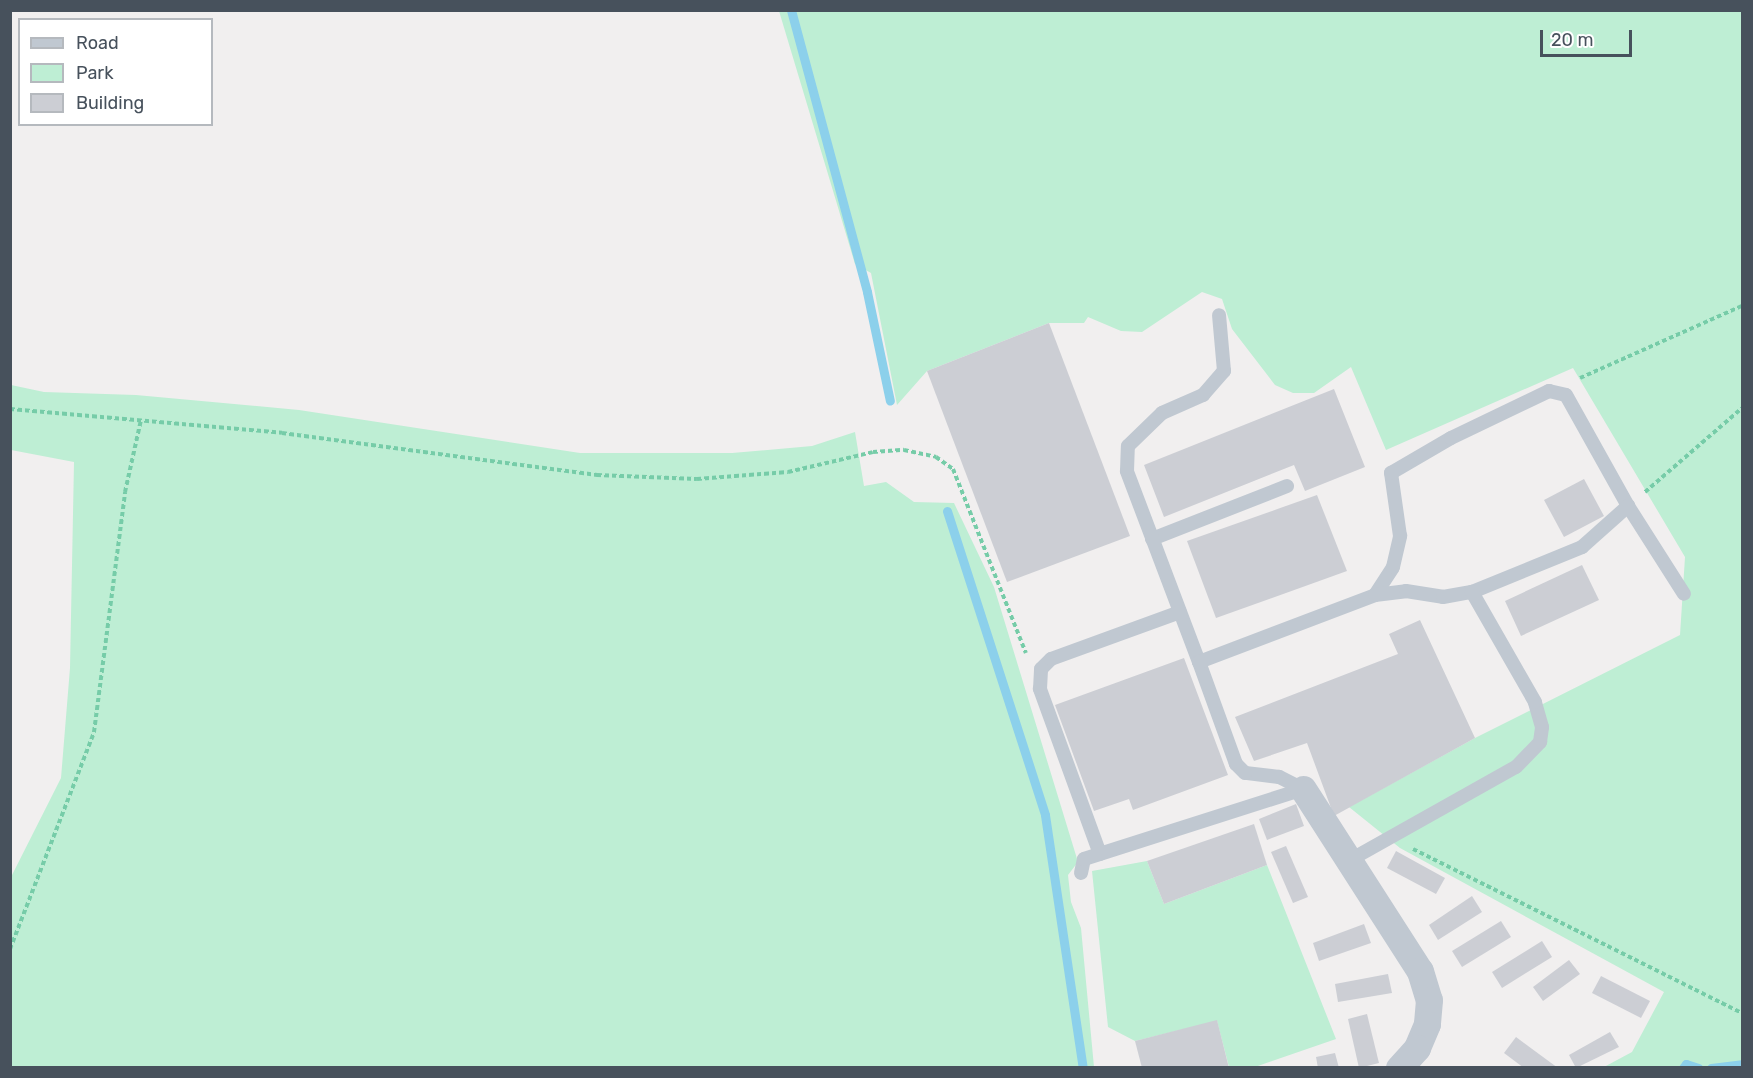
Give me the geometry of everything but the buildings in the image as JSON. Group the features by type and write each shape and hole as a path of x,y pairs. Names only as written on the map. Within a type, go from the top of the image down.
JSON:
{"street":[{"path":"1303,789 1420,971 1430,1000 1427,1024 1417,1048 1399,1068"}],"lane":[{"path":"1219,315 1224,371 1203,395 1162,413 1128,446 1126,471 1236,764 1245,773 1279,777 1303,789"},
{"path":"1375,595 1393,567 1400,536 1391,473 1451,438 1549,391 1566,395 1628,506 1684,594"},
{"path":"1152,539 1287,486"},
{"path":"1199,662 1375,595 1406,591 1443,597 1472,592 1582,547 1628,506"},
{"path":"1350,860 1515,767 1540,742 1542,727 1535,702 1472,592"},
{"path":"1100,854 1040,689 1041,669 1051,659 1180,612"},
{"path":"1081,873 1084,859 1303,789"}],"path":[{"path":"1549,391 1743,306"},
{"path":"1628,506 1743,408"},
{"path":"10,410 141,420 446,452 597,475 697,478 788,472 873,452 903,450 936,457 953,469 1040,689"},
{"path":"10,949 94,732 125,492 141,420"},
{"path":"1387,838 1743,1013"}],"green space":[{"path":"779,11 1742,11 1742,1067 1604,1067 1632,1052 1664,992 1400,848 1349,807 1475,738 1680,635 1685,557 1573,368 1386,450 1351,367 1314,393 1293,393 1275,385 1232,329 1222,299 1202,292 1142,332 1121,331 1088,317 1084,323 1049,323 927,371 897,405 871,273 855,264"},
{"path":"11,385 44,392 136,395 299,410 580,453 732,453 812,446 855,432 864,486 886,482 914,502 954,503 994,587 1078,862 1068,875 1071,902 1081,928 1094,1067 11,1067 10,879 61,778 70,668 74,462 11,450"},
{"path":"1147,861 1164,904 1267,865 1336,1039 1255,1067 1229,1067 1217,1021 1135,1041 1108,1027 1092,871"}],"waterway":[{"path":"791,10 867,292 890,401"},
{"path":"947,511 1045,815 1083,1068"},
{"path":"1683,1068 1686,1064 1698,1068"},
{"path":"1711,1068 1742,1064"}]}
